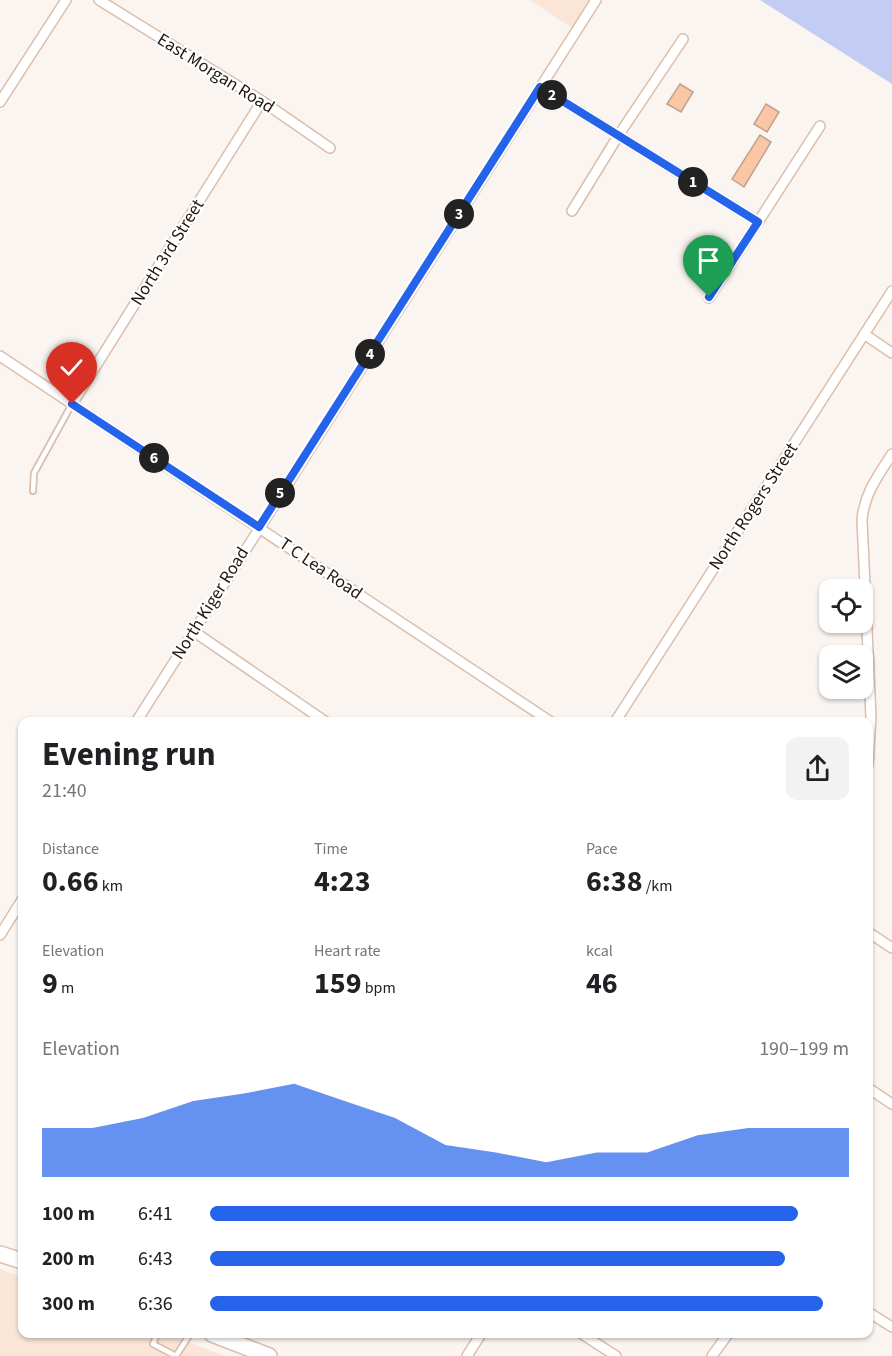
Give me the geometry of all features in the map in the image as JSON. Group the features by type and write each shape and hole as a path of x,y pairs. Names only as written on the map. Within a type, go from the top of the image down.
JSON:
{"main road":[{"path":"0,1254 18,1260"},
{"path":"222,1338 265,1355"}],"street":[{"path":"0,102 66,0"},
{"name":"East Morgan Road","path":"99,0 262,101 330,148"},
{"name":"North Kiger Road","path":"139,717 596,0"},
{"path":"572,211 618,136 683,39"},
{"path":"540,87 758,222"},
{"name":"North 3rd Street","path":"72,404 262,101"},
{"path":"709,297 820,126"},
{"name":"North Rogers Street","path":"618,717 892,291"},
{"path":"864,334 892,353"},
{"name":"T C Lea Road","path":"0,356 544,717"},
{"path":"871,717 862,520 864,505 871,487 892,454"},
{"path":"193,631 319,717"},
{"path":"0,935 18,906"},
{"path":"873,935 892,948"},
{"path":"873,1091 892,1104"},
{"path":"873,1315 892,1327"},
{"path":"467,1356 478,1338"},
{"path":"588,1338 616,1356"},
{"path":"712,1356 725,1338"}],"lane":[{"path":"33,491 34,473 72,404"},
{"path":"155,1338 153,1344 176,1356 187,1338"}],"shaded area":[{"path":"530,0 595,0 576,31"},
{"path":"760,0 892,0 892,84"},
{"path":"0,1269 18,1276 18,1338 178,1338 224,1356 0,1356"}],"building":[{"path":"680,84 693,92 681,112 667,104"},
{"path":"766,104 779,112 767,132 754,124"},
{"path":"760,135 771,142 744,187 732,179"}],"route":[{"path":"72,404 259,527 540,87 758,222 709,297"}]}
